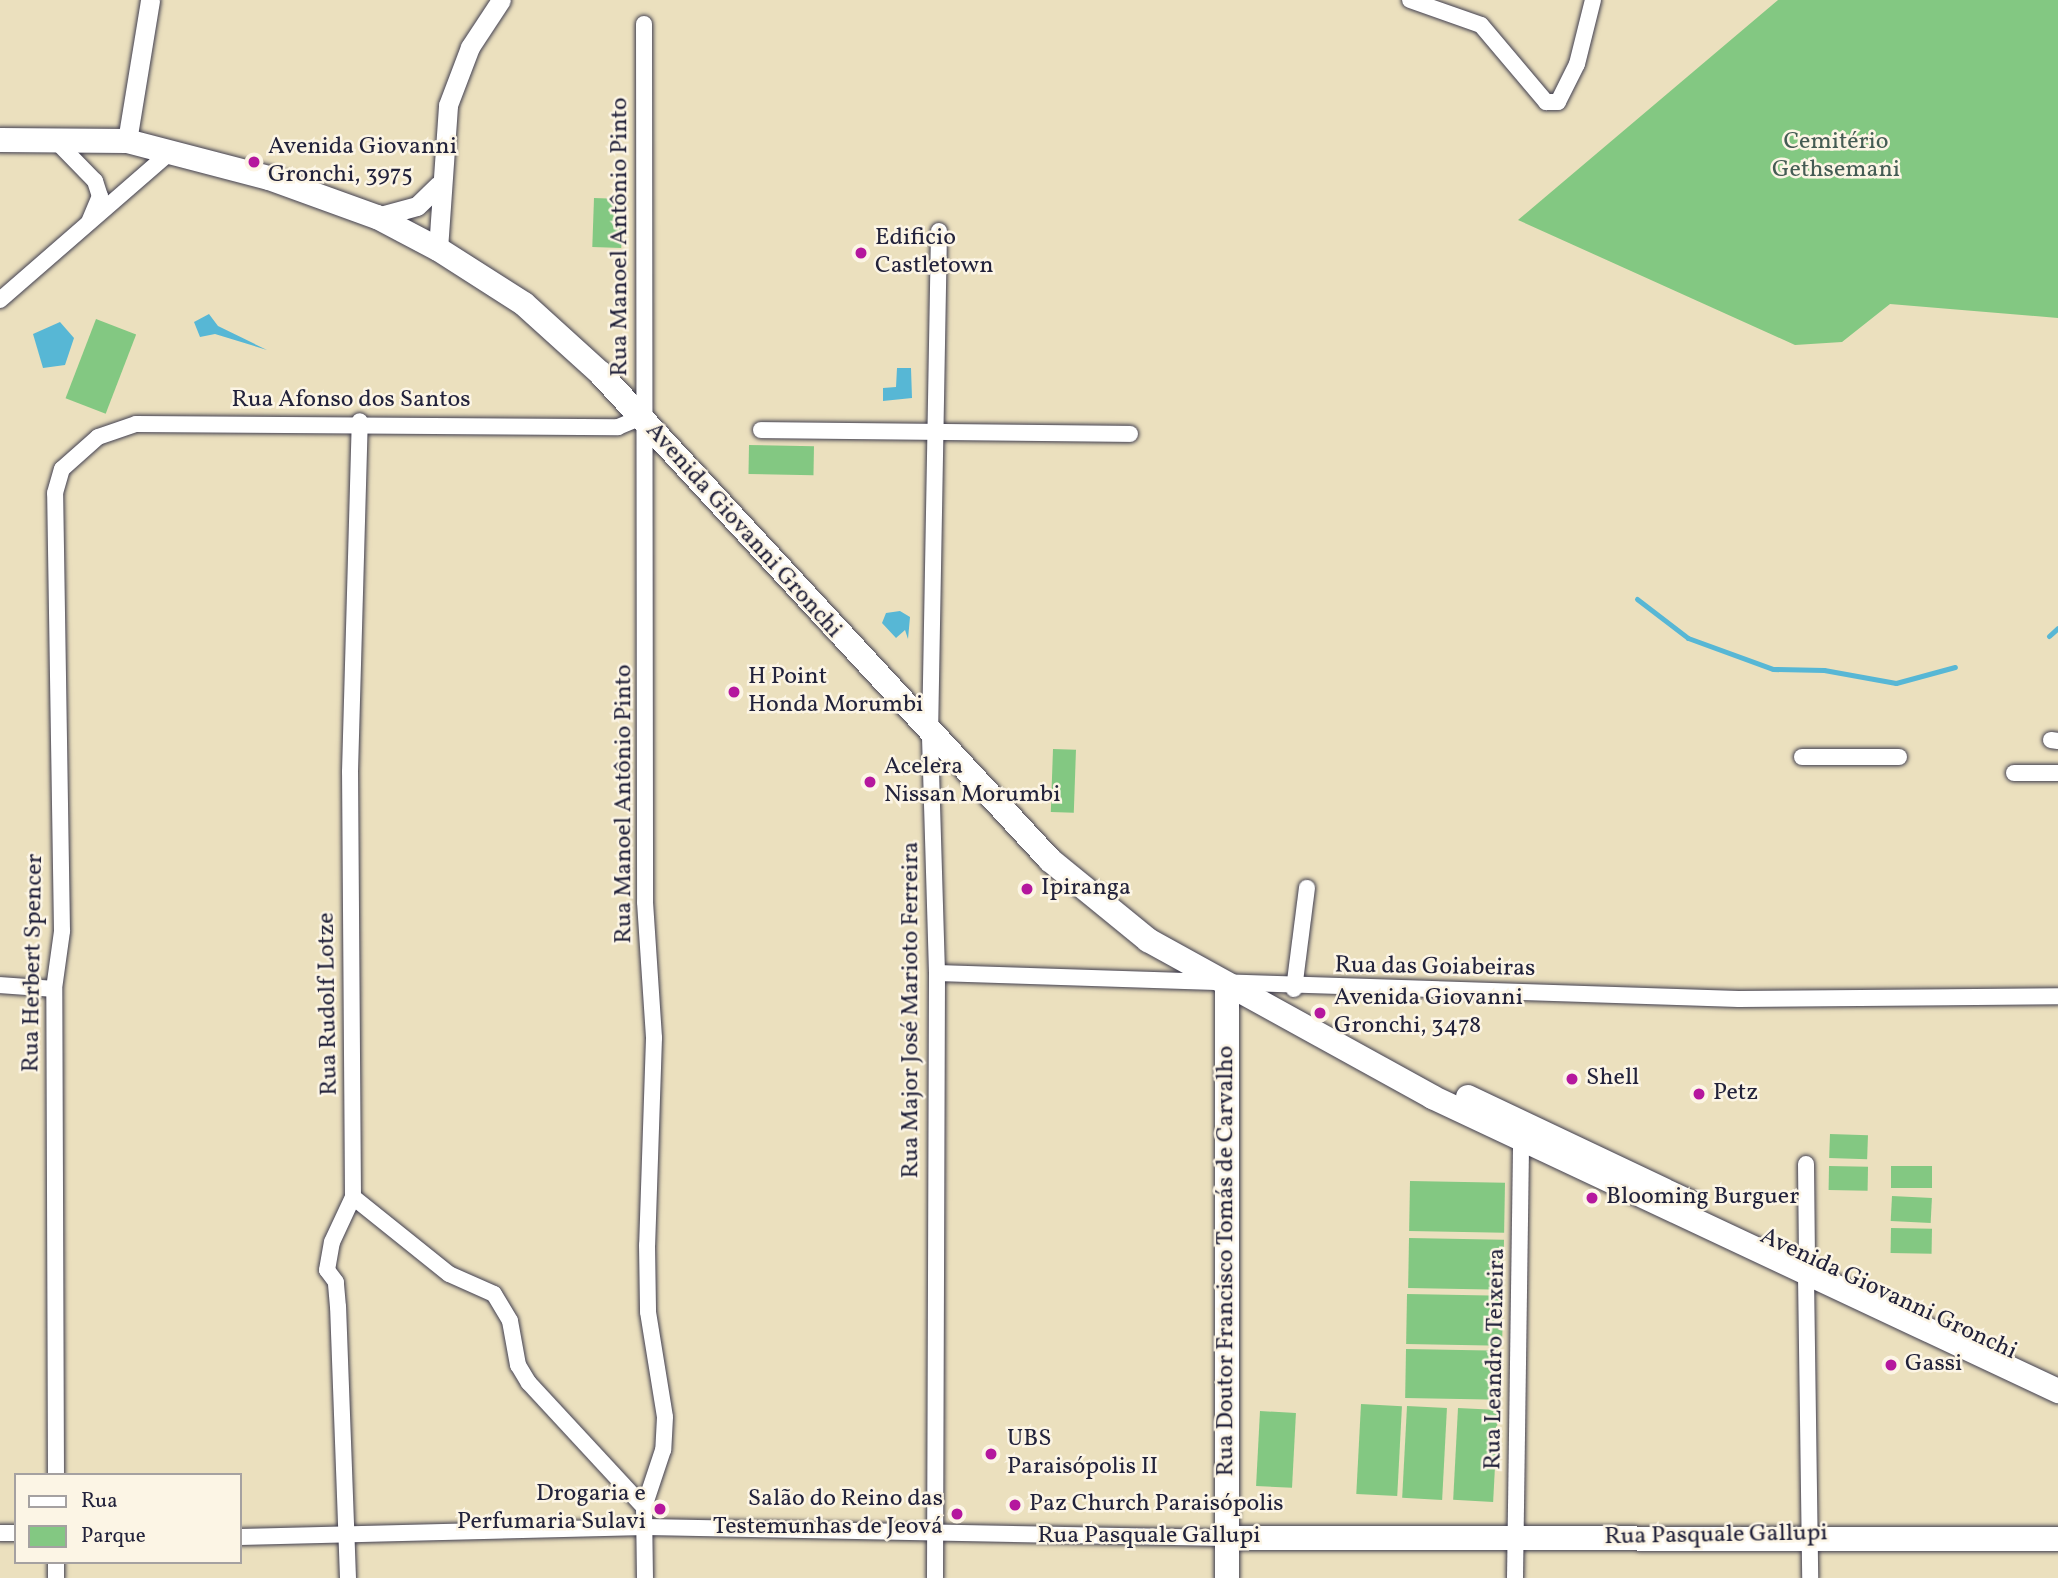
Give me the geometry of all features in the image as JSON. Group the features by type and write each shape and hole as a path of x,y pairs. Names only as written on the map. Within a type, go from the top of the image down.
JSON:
{"main road":[{"name":"Avenida Giovanni Gronchi","path":"0,140 52,138 127,141 269,178 377,217 438,249 524,304 643,423 930,737 1102,906 1227,987 1521,1140 1806,1268 2058,1374"},
{"name":"Rua Doutor Francisco Tomás de Carvalho","path":"1227,987 1227,1578"},
{"name":"Avenida Giovanni Gronchi","path":"1411,1082 1434,1083 1611,1164 1806,1268 2058,1391"},
{"path":"1521,1140 1526,1132 1611,1164"},
{"name":"Rua Pasquale Gallupi","path":"1227,1538 1810,1535 2058,1539"}],"street":[{"path":"438,249 439,185 455,76 501,0"},
{"path":"1410,0 1481,25 1546,102 1558,102 1577,64 1593,0"},
{"path":"127,141 146,5"},
{"name":"Rua Manoel Antônio Pinto","path":"644,24 645,902 654,1038 648,1312 665,1417 663,1450 644,1507 645,1578"},
{"path":"52,138 90,169 96,181 100,196 87,224"},
{"path":"0,299 170,152"},
{"path":"377,217 417,206 439,185"},
{"name":"Rua Major José Marioto Ferreira","path":"935,1578 937,973 930,737 939,231"},
{"name":"Rua Afonso dos Santos","path":"71,457 107,432 136,424 360,421 618,427 643,423"},
{"name":"Rua Rudolf Lotze","path":"348,1578 338,1307 336,1282 327,1270 332,1242 353,1197 350,772 360,421"},
{"path":"761,430 937,428 1129,434"},
{"name":"Rua Herbert Spencer","path":"56,1473 54,989 62,931 55,493 71,457"},
{"path":"1802,757 1899,757"},
{"path":"2014,773 2058,773"},
{"path":"1294,989 1307,888"},
{"name":"Rua das Goiabeiras","path":"937,973 1227,987 1739,999 2058,996"},
{"path":"0,985 54,989"},
{"name":"Rua Leandro Teixeira","path":"1515,1578 1521,1140"},
{"path":"1806,1164 1810,1578"},
{"path":"353,1197 449,1274 499,1299 529,1383 644,1507"},
{"name":"Rua Pasquale Gallupi","path":"242,1537 646,1527 935,1536 1227,1538"}],"green space":[{"name":"Cemitério Gethsemani","path":"1778,0 2058,0 2058,318 1890,304 1842,342 1795,345 1518,220"},
{"path":"594,198 623,199 621,248 592,247"},
{"path":"96,319 136,334 106,414 66,398"},
{"path":"749,445 814,446 813,475 748,474"},
{"path":"1053,749 1076,750 1074,813 1051,812"},
{"path":"1830,1134 1868,1135 1867,1159 1829,1158"},
{"path":"1829,1166 1868,1167 1868,1191 1829,1190"},
{"path":"1891,1166 1932,1166 1932,1188 1891,1188"},
{"path":"1410,1181 1505,1183 1504,1233 1409,1231"},
{"path":"1892,1196 1932,1198 1931,1223 1891,1221"},
{"path":"1891,1228 1932,1229 1932,1254 1891,1253"},
{"path":"1409,1238 1504,1240 1503,1290 1408,1288"},
{"path":"1407,1294 1503,1296 1502,1346 1406,1344"},
{"path":"1406,1349 1502,1351 1501,1400 1405,1398"},
{"path":"1361,1404 1402,1406 1397,1496 1356,1494"},
{"path":"1407,1406 1447,1408 1442,1500 1402,1498"},
{"path":"1458,1408 1498,1410 1493,1502 1453,1500"},
{"path":"1260,1411 1296,1413 1292,1488 1256,1486"}],"water":[{"path":"209,314 218,326 267,350 215,334 200,337 194,322"},
{"path":"60,322 74,338 65,365 43,368 33,334"},
{"path":"897,368 911,368 912,398 883,401 883,388 896,387"},
{"path":"900,611 910,617 908,639 905,630 896,638 882,623 886,613"}],"waterway":[{"path":"1637,599 1688,638 1773,669 1824,670 1896,683 1955,667"},
{"path":"2049,636 2058,628"}],"place":[{"name":"Avenida Giovanni Gronchi, 3975","path":"254,162"},
{"name":"Edificio Castletown","path":"861,253"},
{"name":"H Point Honda Morumbi","path":"734,692"},
{"name":"Acelera Nissan Morumbi","path":"870,782"},
{"name":"Ipiranga","path":"1027,889"},
{"name":"Avenida Giovanni Gronchi, 3478","path":"1320,1013"},
{"name":"Shell","path":"1572,1079"},
{"name":"Petz","path":"1699,1094"},
{"name":"Blooming Burguer","path":"1592,1198"},
{"name":"Gassi","path":"1891,1365"},
{"name":"UBS Paraisópolis II","path":"991,1454"},
{"name":"Paz Church Paraisópolis","path":"1015,1505"},
{"name":"Drogaria e Perfumaria Sulavi","path":"660,1509"},
{"name":"Salão do Reino das Testemunhas de Jeová","path":"957,1514"}]}
